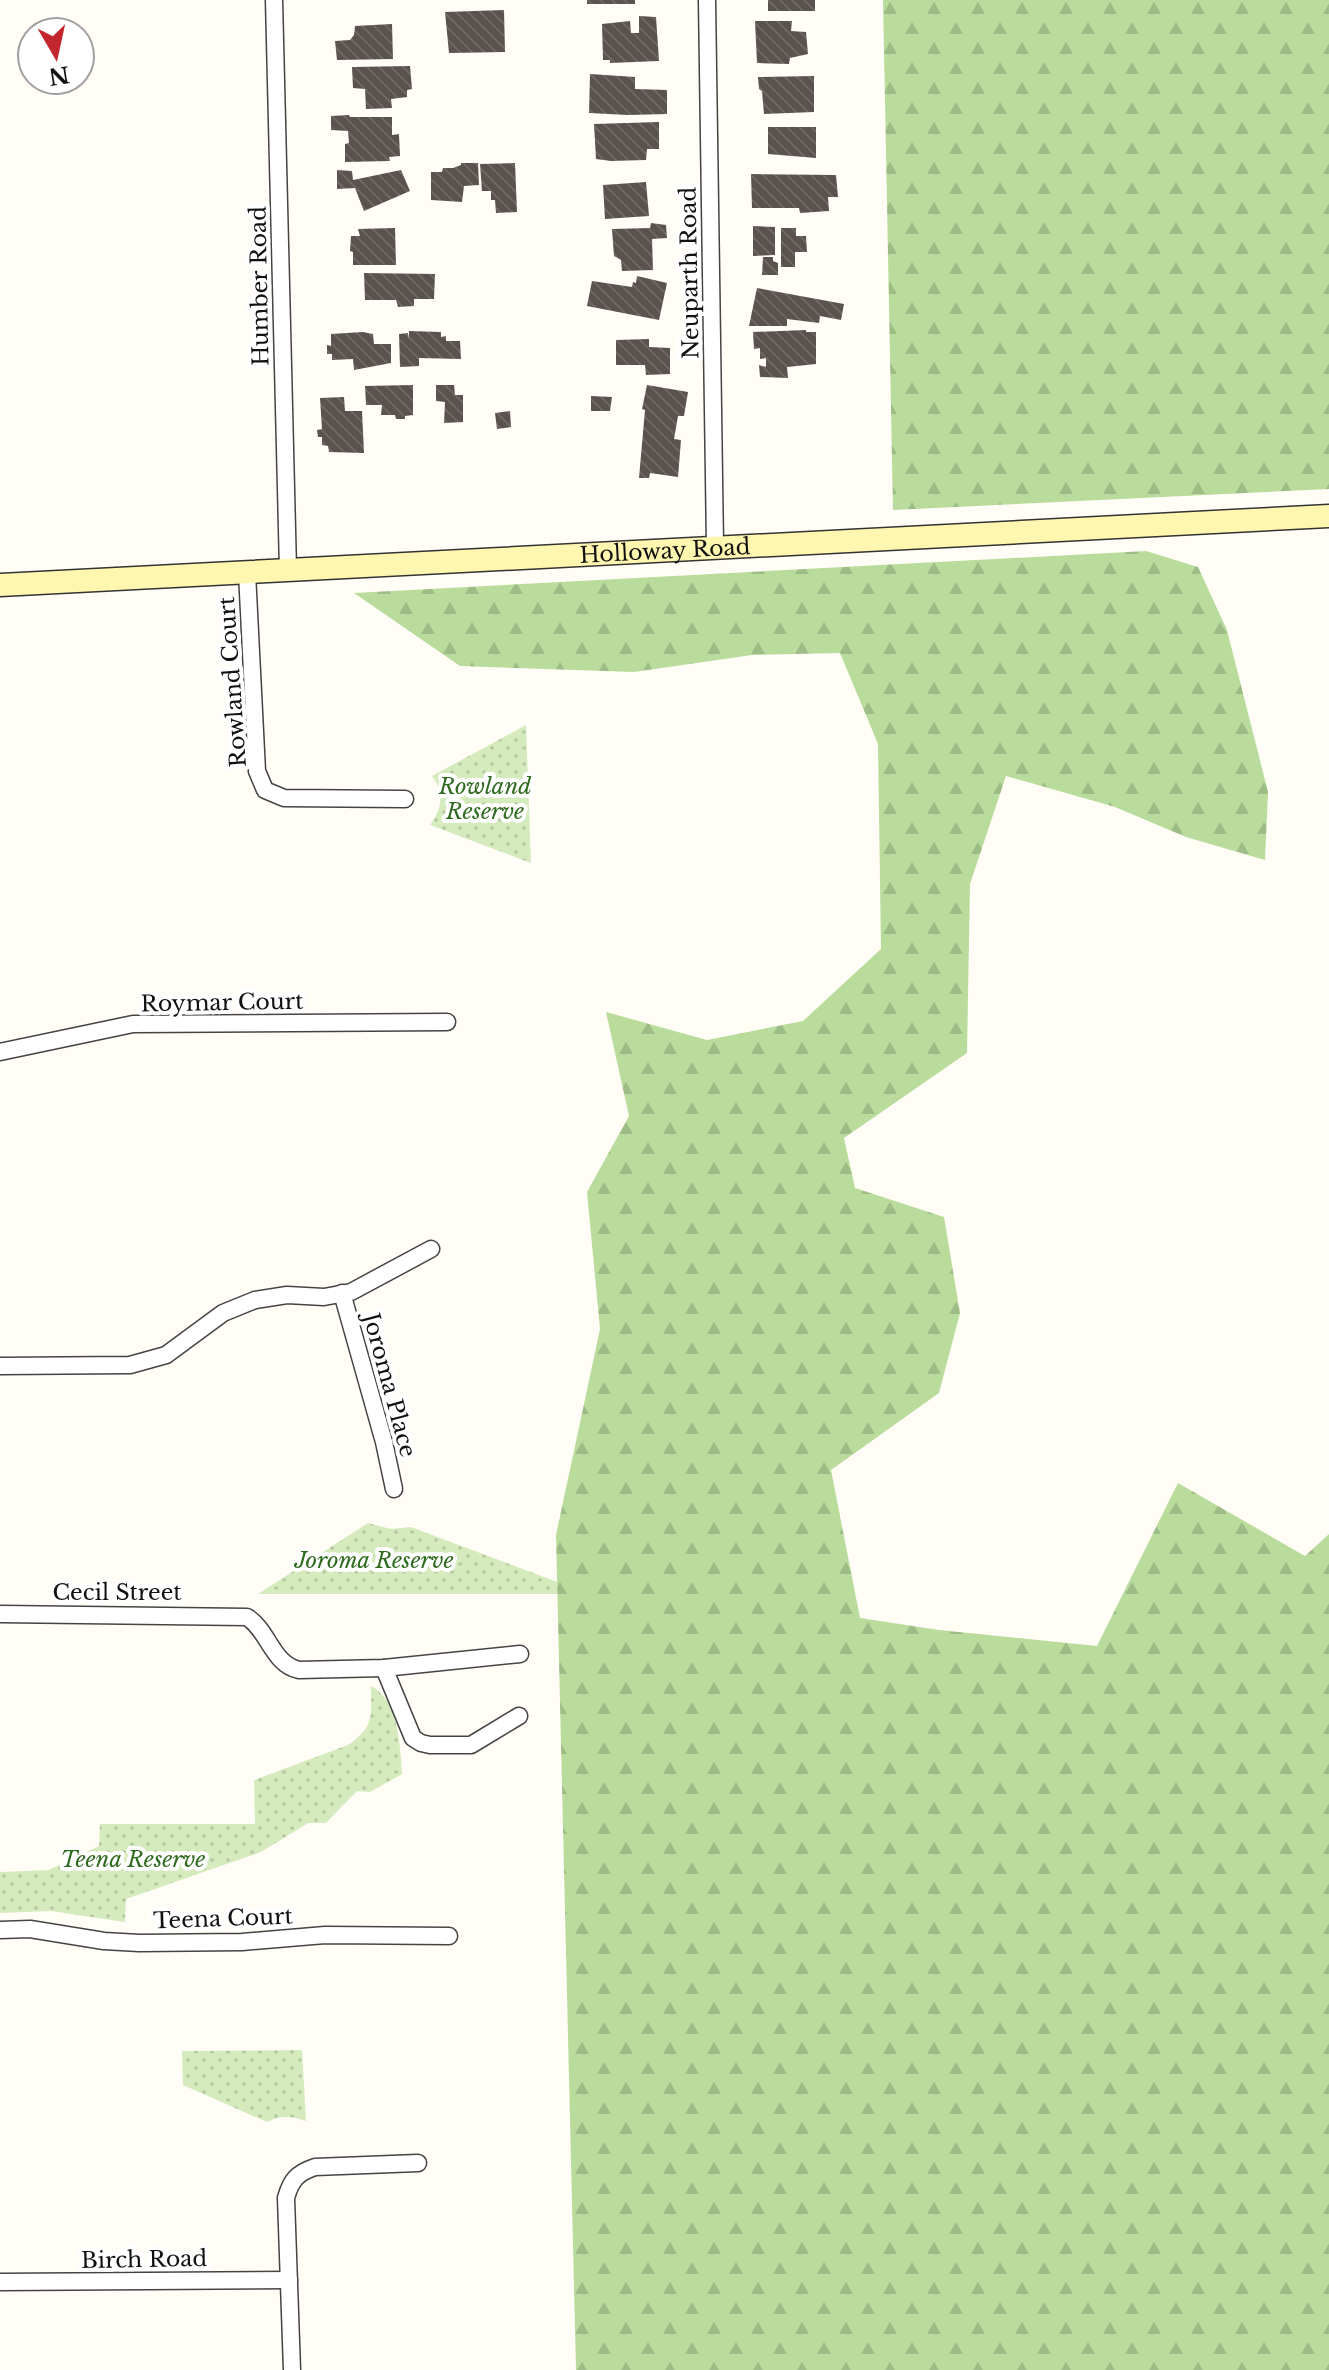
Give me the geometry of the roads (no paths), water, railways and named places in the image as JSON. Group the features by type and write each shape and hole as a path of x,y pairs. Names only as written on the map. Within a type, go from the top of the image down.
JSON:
{"main road":[{"name":"Holloway Road","path":"0,585 1329,516"}],"street":[{"name":"Humber Road","path":"274,0 288,570"},
{"name":"Neuparth Road","path":"707,0 715,546"},
{"name":"Rowland Court","path":"247,573 257,771 265,790 284,798 405,799"},
{"name":"Roymar Court","path":"0,1052 133,1024 447,1022"},
{"name":"Joroma Place","path":"0,1366 130,1365 166,1355 223,1313 255,1300 287,1295 324,1297 351,1292 431,1249"},
{"name":"Joroma Place","path":"342,1293 394,1489"},
{"name":"Cecil Street","path":"0,1614 233,1615 247,1617 258,1624 281,1661 289,1668 384,1668"},
{"path":"519,1716 471,1745 421,1743 413,1738 384,1668 520,1654"},
{"name":"Teena Court","path":"0,1930 30,1929 104,1941 139,1943 242,1942 325,1935 449,1936"},
{"path":"292,2370 286,2198 290,2183 300,2172 315,2167 418,2163"},
{"name":"Birch Road","path":"0,2282 289,2280"}],"park label":[{"name":"Rowland Reserve","path":"485,798"},
{"name":"Joroma Reserve","path":"374,1560"},
{"name":"Teena Reserve","path":"133,1859"}]}
